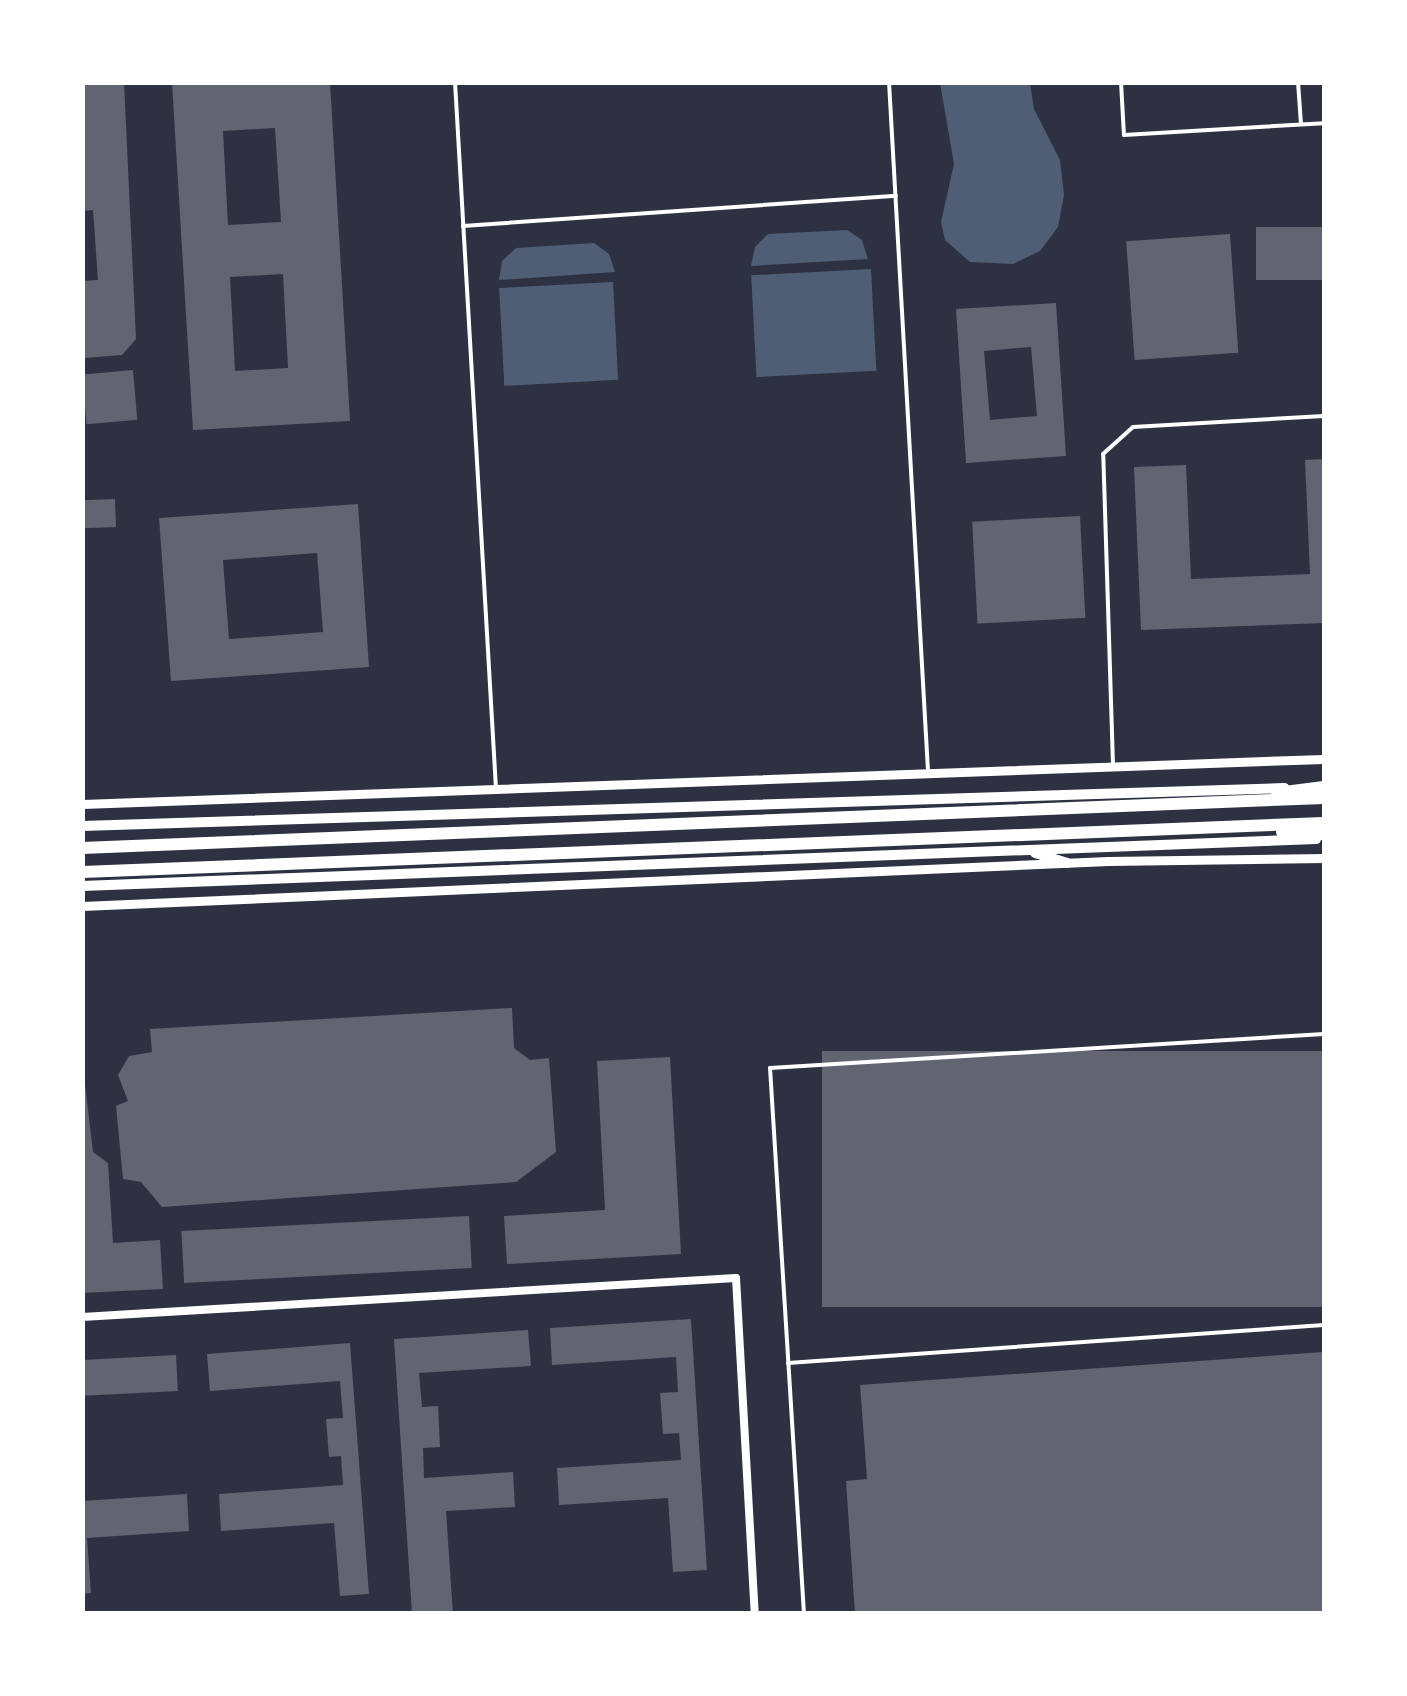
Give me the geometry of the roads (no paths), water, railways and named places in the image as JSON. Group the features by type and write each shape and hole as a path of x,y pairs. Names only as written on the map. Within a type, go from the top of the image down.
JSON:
{"highway":[{"path":"1197,804 1324,787"},
{"path":"82,848 1324,798"},
{"path":"82,872 1324,822"},
{"path":"1195,829 1324,836"}],"main road":[{"path":"82,826 1324,787"},
{"path":"82,886 1324,836"},
{"path":"1024,850 1067,863"}],"street":[{"path":"82,804 929,777 1324,759"},
{"path":"82,906 1067,863 1324,858"},
{"path":"82,1317 736,1278 755,1614"}],"lane":[{"path":"455,82 496,792"},
{"path":"889,82 929,777"},
{"path":"1121,82 1124,134 1324,123"},
{"path":"1298,82 1301,124"},
{"path":"463,226 896,196"},
{"path":"1114,768 1103,454 1133,427 1324,416"},
{"path":"804,1614 770,1068 1324,1034"},
{"path":"788,1363 1324,1325"}],"water":[{"path":"940,83 1030,83 1034,109 1060,160 1064,195 1058,227 1040,251 1013,264 970,262 945,240 941,222 954,164"},
{"path":"847,230 862,240 868,259 751,266 755,247 768,234"},
{"path":"594,243 609,254 615,272 499,280 502,261 516,248"},
{"path":"871,269 876,371 757,377 751,275"},
{"path":"613,282 618,380 504,386 499,288"}]}
